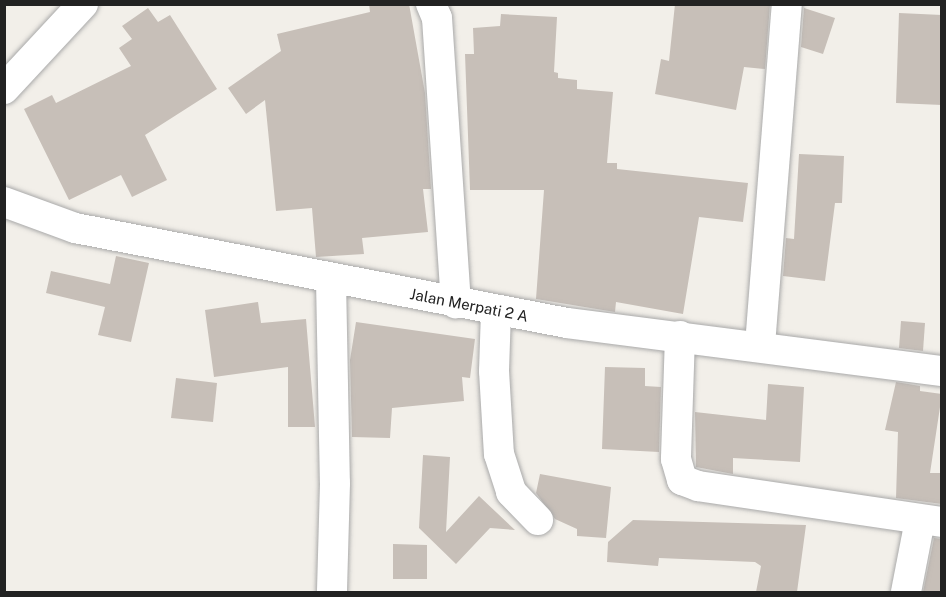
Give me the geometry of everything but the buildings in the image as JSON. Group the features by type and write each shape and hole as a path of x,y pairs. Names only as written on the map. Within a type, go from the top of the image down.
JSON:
{"street":[{"path":"4,89 83,4"},
{"path":"431,4 437,18 456,303"},
{"path":"760,345 787,4"},
{"name":"Jalan Merpati 2 A","path":"4,202 75,228 496,311 942,371"},
{"path":"331,280 335,483 332,592"},
{"path":"496,311 494,382 499,454 511,492 538,520"},
{"path":"680,336 676,459 682,480 689,484 931,521 906,592"}]}
